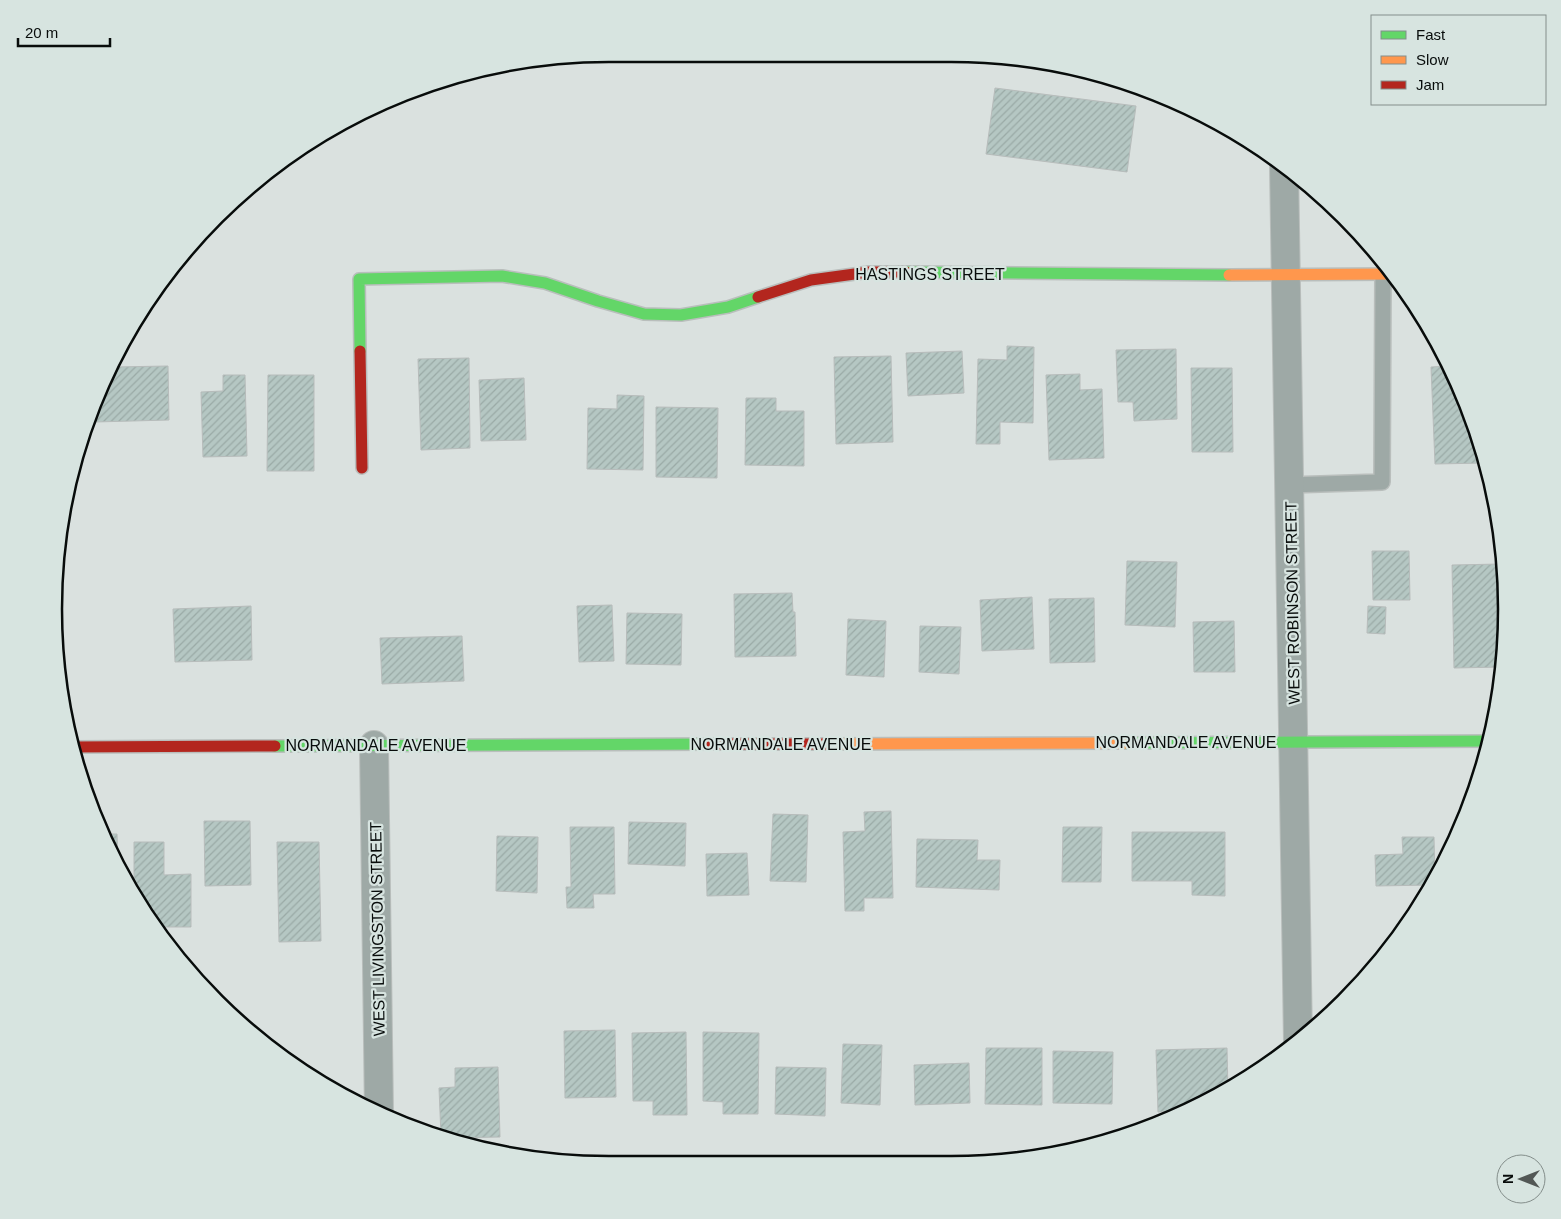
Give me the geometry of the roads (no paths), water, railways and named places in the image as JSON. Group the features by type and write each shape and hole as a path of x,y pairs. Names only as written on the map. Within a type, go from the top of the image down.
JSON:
{"street":[{"name":"WEST ROBINSON STREET","path":"1284,176 1298,1032"},
{"name":"HASTINGS STREET","path":"362,468 359,279 502,276 545,283 644,314 681,315 728,307 811,280 869,272 1286,276 1383,274"},
{"name":"NORMANDALE AVENUE","path":"80,747 1482,741"},
{"name":"WEST LIVINGSTON STREET","path":"374,745 379,1105"}],"lane":[{"path":"1290,485 1382,482 1387,280"}]}
